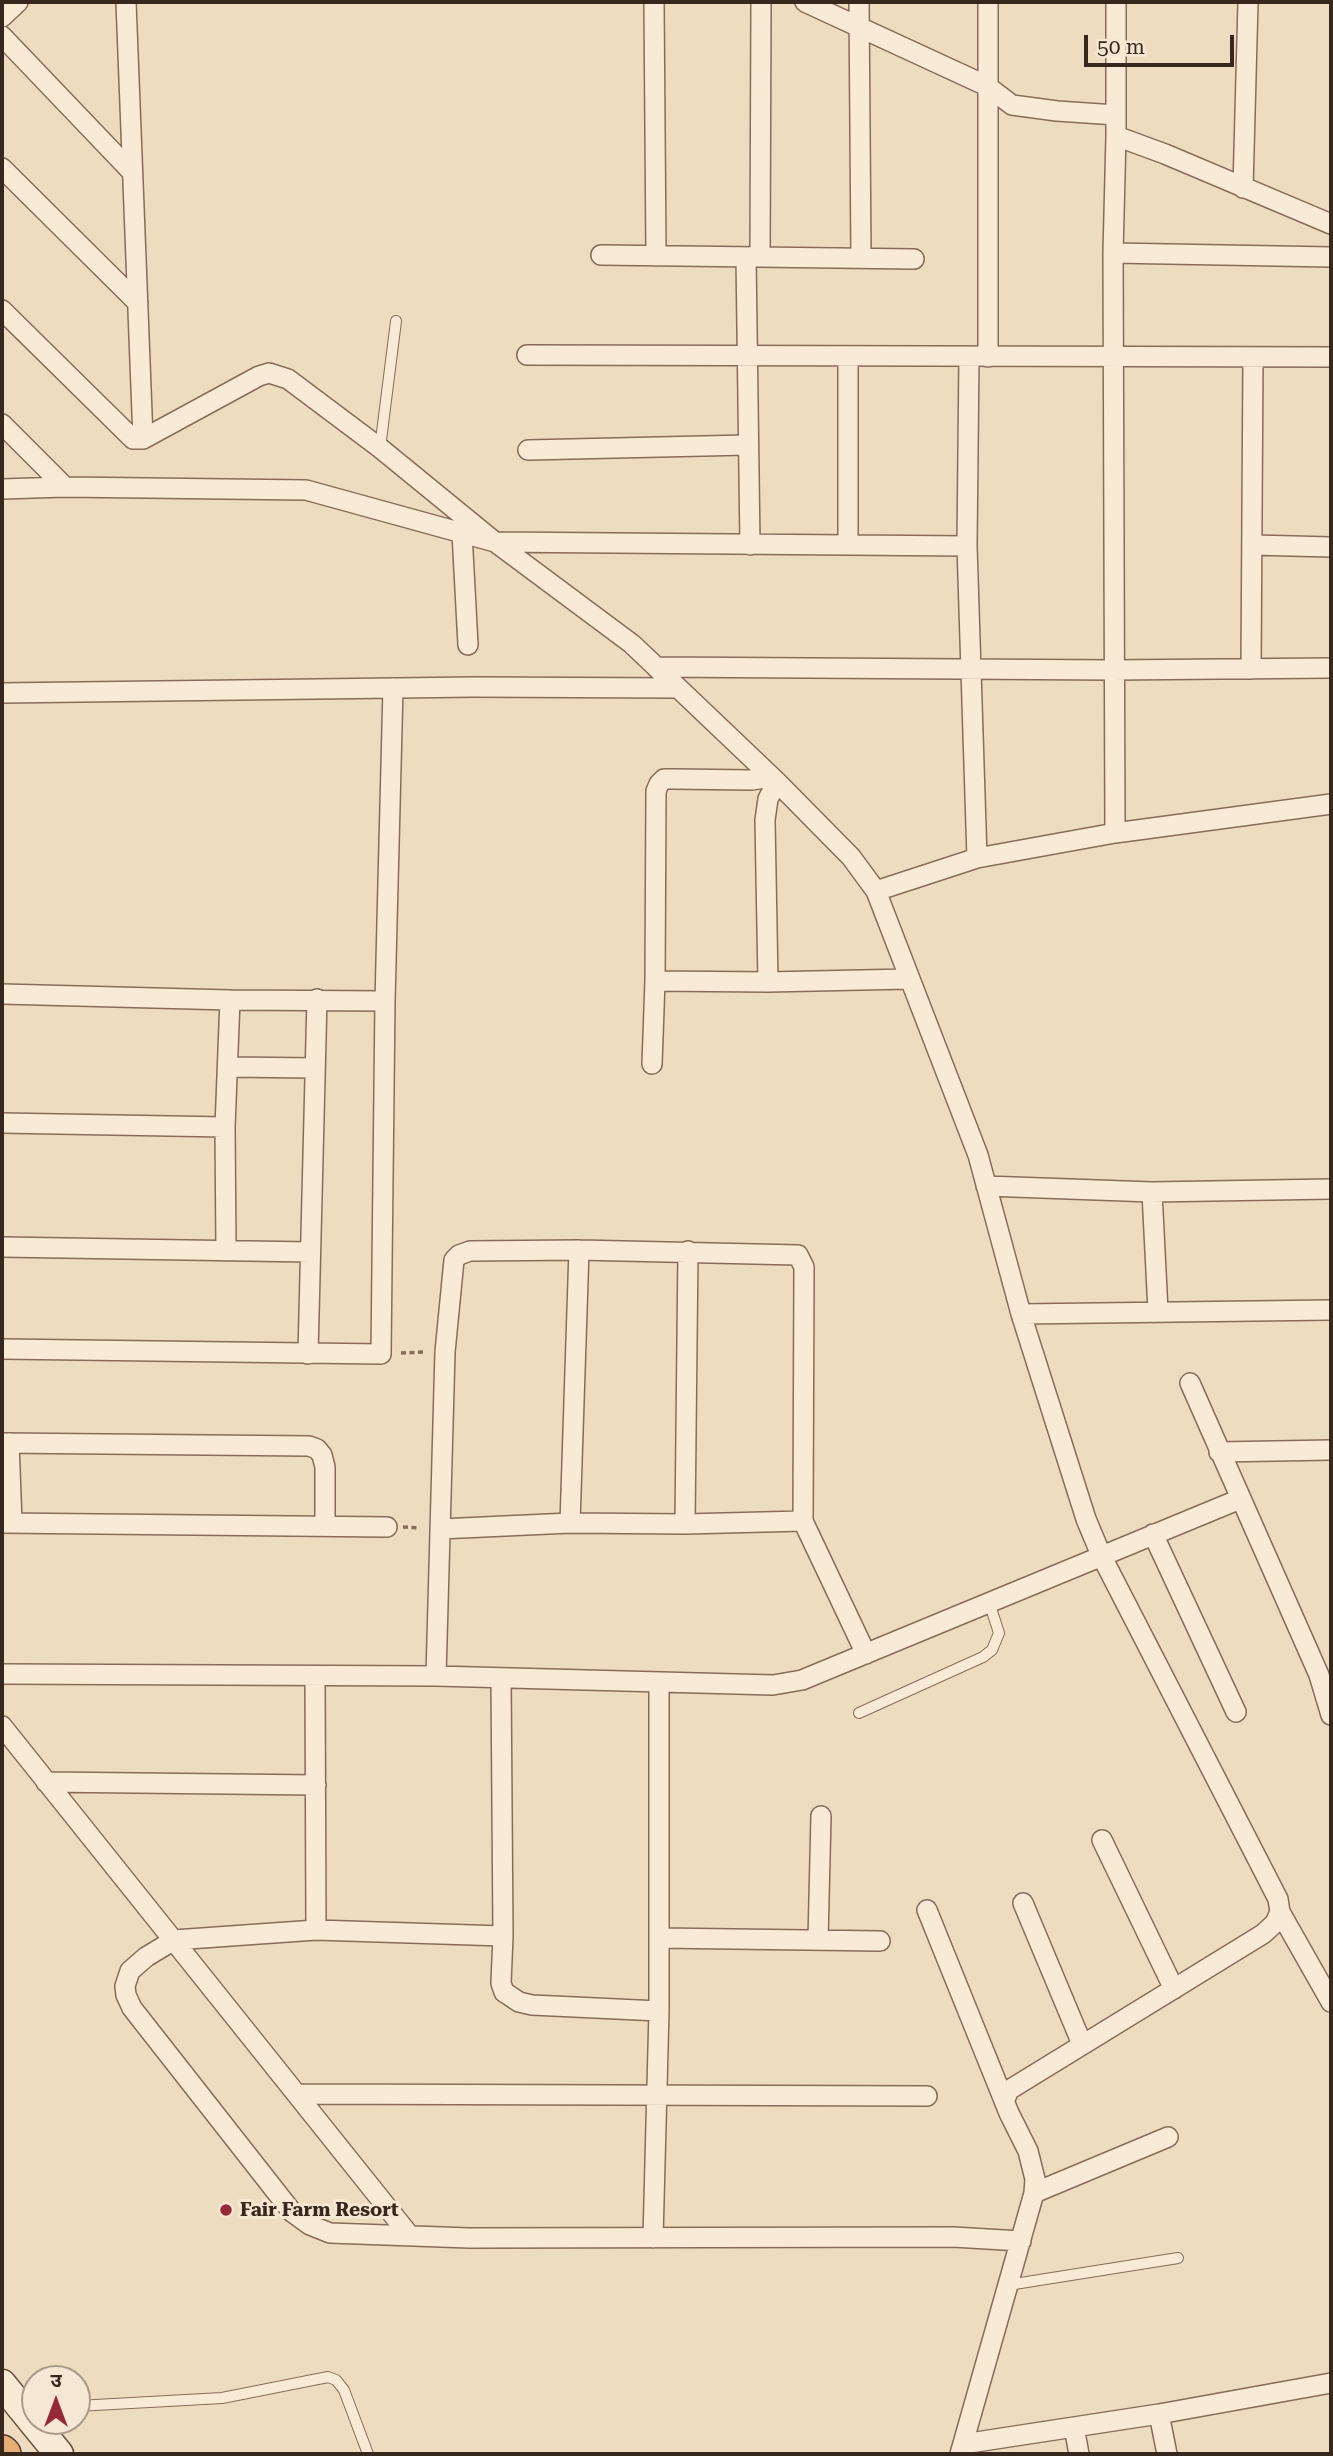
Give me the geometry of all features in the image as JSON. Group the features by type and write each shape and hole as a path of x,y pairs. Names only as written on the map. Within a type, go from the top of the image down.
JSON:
{"main road":[{"path":"2,2384 21,2402"},
{"path":"46,2435 59,2454"}],"street":[{"path":"2,17 18,2"},
{"path":"126,2 143,439"},
{"path":"654,2 656,256"},
{"path":"750,545 746,354 753,257 761,2"},
{"path":"805,2 987,86 1012,104 1057,111 1116,115"},
{"path":"859,2 861,258"},
{"path":"976,858 967,546 979,357 988,2"},
{"path":"1115,833 1113,253 1116,2"},
{"path":"1243,188 1248,2"},
{"path":"2,36 131,171"},
{"path":"1116,136 1331,224"},
{"path":"2,168 138,303"},
{"path":"1113,253 1331,257"},
{"path":"601,255 914,259"},
{"path":"2,310 133,439 143,439 259,376 269,373 288,379 380,448 495,542 632,644 774,779 851,857 876,891 978,1155 1021,1314 1086,1519 1101,1555 1278,1899 1280,1912 1331,2002"},
{"path":"527,355 1331,357"},
{"path":"848,356 848,545"},
{"path":"1251,669 1253,358"},
{"path":"2,424 65,487"},
{"path":"528,450 747,445"},
{"path":"2,489 65,487 306,490 495,542 967,546"},
{"path":"462,533 468,645"},
{"path":"1253,545 1331,547"},
{"path":"656,667 1113,670 1331,668"},
{"path":"2,1349 381,1354 385,1001 393,688"},
{"path":"2,693 676,688"},
{"path":"652,1064 656,790 664,779 774,779"},
{"path":"768,982 765,820 774,779"},
{"path":"876,891 976,858 1115,833 1331,804"},
{"path":"655,981 908,979"},
{"path":"2,993 230,1000 385,1001"},
{"path":"308,1354 317,999"},
{"path":"226,1251 225,1127 230,1000"},
{"path":"229,1067 315,1068"},
{"path":"2,1123 225,1127"},
{"path":"986,1186 1152,1192 1331,1189"},
{"path":"1152,1192 1158,1311"},
{"path":"2,1247 310,1252"},
{"path":"570,1522 579,1250"},
{"path":"436,1676 445,1352 454,1260 458,1255 470,1251 688,1251 799,1255 803,1263 803,1521 866,1654"},
{"path":"685,1524 688,1251"},
{"path":"1021,1314 1331,1310"},
{"path":"1189,1383 1319,1675 1331,1715"},
{"path":"325,1525 325,1467 323,1455 317,1448 6,1443 7,1523 387,1527"},
{"path":"1219,1452 1331,1450"},
{"path":"2,1674 436,1676 773,1685 802,1680 1240,1499"},
{"path":"440,1529 570,1522 685,1524 803,1521"},
{"path":"1153,1534 1236,1712"},
{"path":"315,1676 317,1930"},
{"path":"501,1678 503,1936 500,1983 504,1992 532,2005 659,2011"},
{"path":"653,2238 660,1938 659,1683"},
{"path":"2,1726 410,2236"},
{"path":"46,1782 316,1785"},
{"path":"818,1940 821,1816"},
{"path":"1102,1840 1174,1989"},
{"path":"1023,1903 1082,2044"},
{"path":"926,1910 1028,2151 1035,2179 1034,2193 962,2449 1331,2383"},
{"path":"1005,2099 1009,2090 1263,1934 1275,1923 1280,1912"},
{"path":"503,1936 317,1930 174,1940 146,1957 130,1971 125,1986 126,1995 132,2008 292,2212 310,2225 330,2233 653,2238 953,2237 1021,2241"},
{"path":"660,1938 880,1941"},
{"path":"298,2094 927,2096"},
{"path":"1034,2193 1168,2137"},
{"path":"1159,2414 1167,2454"},
{"path":"1074,2427 1079,2454"}],"lane":[{"path":"380,448 396,321"},
{"path":"859,1713 983,1657 992,1650 999,1633 989,1602"},
{"path":"1008,2285 1178,2258"},
{"path":"91,2405 222,2398 328,2377 336,2380 344,2390 368,2454"}],"path":[{"path":"381,1354 445,1352"},
{"path":"387,1527 440,1529"}],"place":[{"name":"Fair Farm Resort","path":"226,2210"}]}
